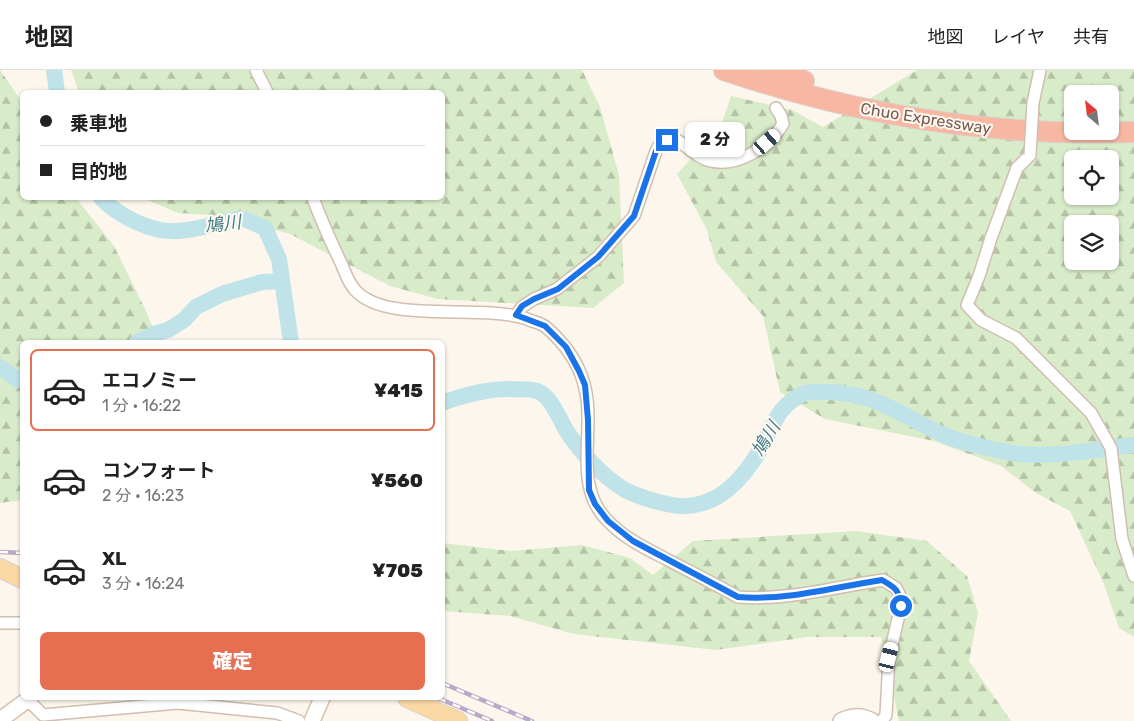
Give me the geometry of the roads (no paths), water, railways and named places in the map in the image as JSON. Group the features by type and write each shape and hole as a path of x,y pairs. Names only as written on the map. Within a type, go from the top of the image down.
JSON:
{"highway":[{"name":"Chuo Expressway","path":"724,70 764,84 816,98 921,120 1004,130 1080,134 1134,132"},
{"name":"Chuo Expressway","path":"768,70 820,86 954,113 1064,120"},
{"path":"1119,121 1134,120"}],"main road":[{"path":"0,568 20,578"},
{"path":"0,720 28,700"},
{"path":"312,721 321,700"},
{"path":"411,700 458,721"},
{"path":"841,721 853,717 867,718 872,721"}],"street":[{"path":"256,70 266,90"},
{"path":"1040,70 1033,103 1030,155 1017,168 967,305 981,320 1016,338 1091,412 1111,448 1122,539 1134,576"},
{"path":"516,315 522,306 558,289 592,262 634,216 660,143 675,138 707,160 719,162 737,160 758,150 777,134 783,124 776,108"},
{"path":"314,200 350,284 366,299 377,304 395,308 491,312 516,315 545,326 566,347 585,385 588,420 589,490 595,504 608,521 633,541 738,597 755,599 788,596 882,580 896,588 900,596 901,606 889,657 886,715 882,721"},
{"path":"0,623 20,623"},
{"path":"30,700 43,715 178,703 277,712 299,721"}],"waterway":[{"name":"鳩川","path":"54,70 57,90"},
{"name":"鳩川","path":"103,200 136,222 168,231 185,230 235,219 244,219 265,228 279,259 291,340"},
{"path":"141,340 168,330 184,320 196,307 222,294 262,282 282,281"},
{"path":"0,367 20,380"},
{"name":"鳩川","path":"445,402 483,391 509,389 537,391 551,403 578,447 608,478 636,495 677,506 692,506 707,502 731,487 752,462 781,411 795,398 810,392 844,393 860,396 889,407 946,436 979,446 1013,453 1042,455 1134,445"}],"railway":[{"path":"0,552 20,553"},
{"path":"445,684 532,721"},
{"path":"443,700 492,721"}]}
